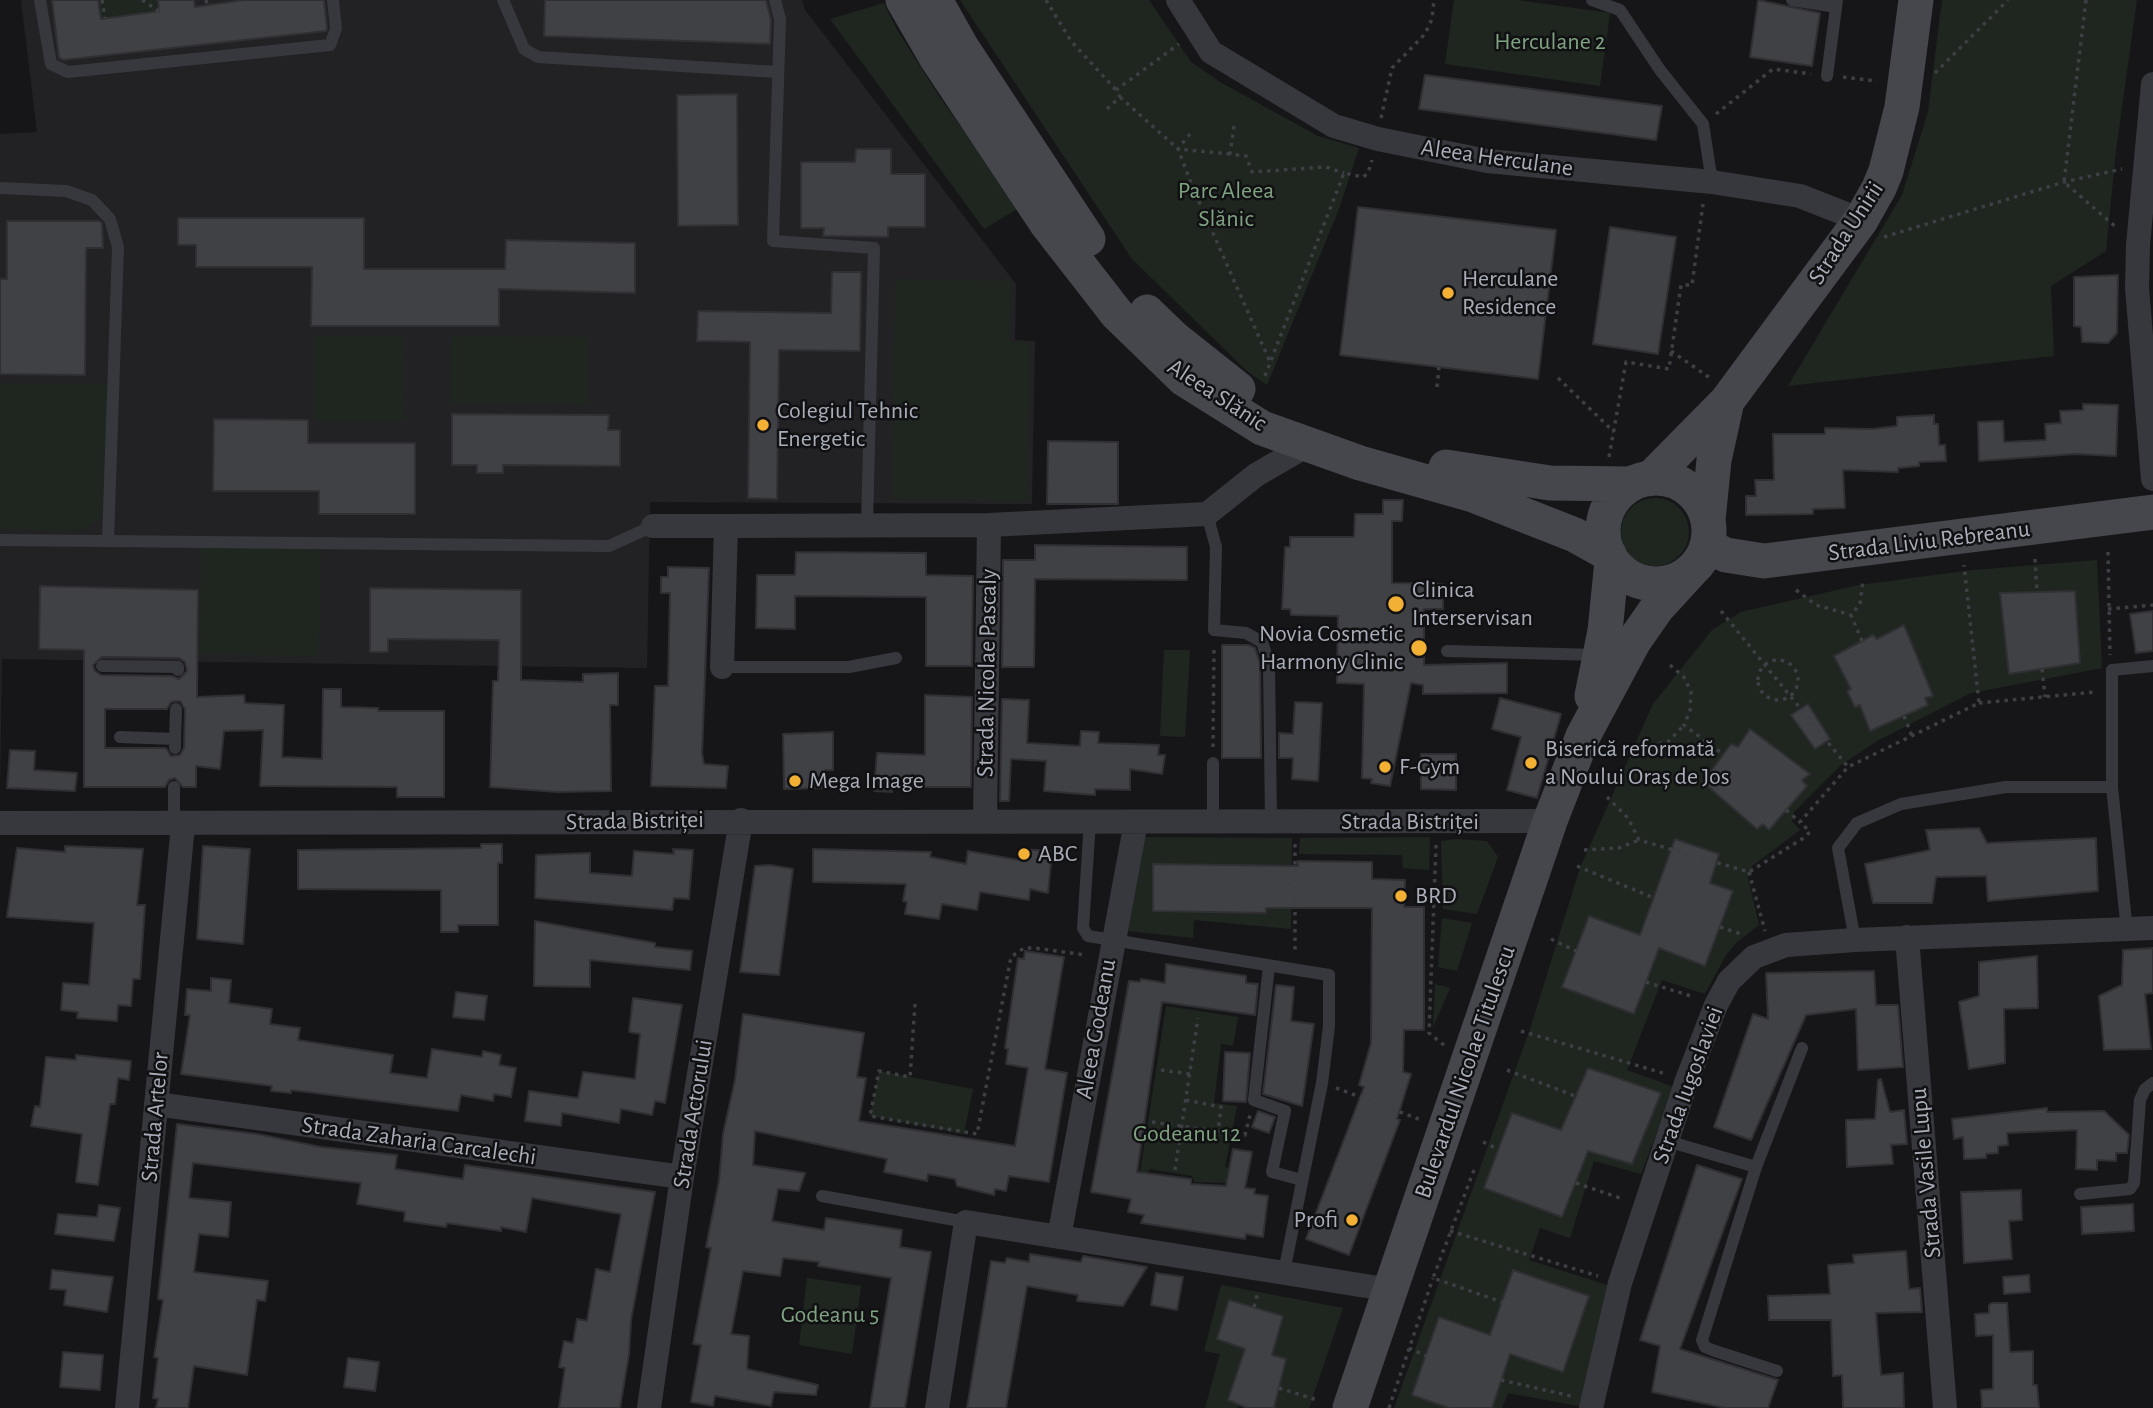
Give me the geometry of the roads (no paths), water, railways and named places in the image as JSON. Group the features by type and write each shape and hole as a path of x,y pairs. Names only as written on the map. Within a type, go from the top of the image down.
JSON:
{"main road":[{"name":"Aleea Slănic","path":"903,0 936,57 1047,224 1117,314 1184,379 1262,428 1306,446 1472,495 1576,535 1610,558"},
{"name":"Aleea Slănic","path":"935,0 991,93 1099,254 1150,316 1222,379 1272,409 1314,428 1423,461 1478,474 1550,483 1630,474"},
{"name":"Strada Unirii","path":"1630,474 1721,391 1870,229 1904,94 1916,0"},
{"name":"Strada Unirii","path":"1702,546 1721,391"},
{"path":"1630,474 1672,480 1691,491 1702,504 1702,546 1672,582 1651,584 1630,577 1610,558 1603,531 1607,510 1630,474"},
{"name":"Strada Liviu Rebreanu","path":"1702,546 1726,555 1764,561 2153,512"},
{"name":"Bulevardul Nicolae Titulescu","path":"1350,1408 1550,821 1583,736 1634,641 1702,546"},
{"name":"Bulevardul Nicolae Titulescu","path":"1583,736 1600,655 1610,558"}],"street":[{"name":"Aleea Herculane","path":"1178,0 1211,52 1334,126 1378,139 1487,161 1709,181 1800,196 1870,229"},
{"path":"2153,85 2148,164 2138,245 2145,288 2153,479"},
{"path":"653,527 989,524 1207,514 1256,475 1306,446"},
{"name":"Strada Nicolae Pascaly","path":"985,821 989,524"},
{"path":"722,667 726,526"},
{"name":"Strada Bistriței","path":"0,823 178,825 741,820 1550,821"},
{"name":"Strada Actorului","path":"649,1408 682,1177 741,820"},
{"name":"Aleea Godeanu","path":"1059,1237 1110,949 1136,822"},
{"name":"Strada Artelor","path":"127,1408 156,1104 178,825"},
{"name":"Strada Iugoslaviei","path":"1591,1404 1620,1283 1687,1080 1716,1004 1729,981 1743,967 1769,950 1786,945 1907,937 2153,928"},
{"name":"Strada Vasile Lupu","path":"1907,937 1945,1408"},
{"name":"Strada Zaharia Carcalechi","path":"156,1104 682,1177"},
{"path":"937,1408 966,1223 1391,1290"}],"lane":[{"path":"40,0 51,64 68,72 330,45 336,29 333,0"},
{"path":"503,0 524,49 538,57 777,72"},
{"path":"775,0 780,19 774,241 874,248 867,525"},
{"path":"1592,0 1620,10 1660,70 1703,124 1709,181"},
{"path":"1792,0 1836,3 1826,76"},
{"path":"0,188 66,191 92,200 110,219 118,247 108,541"},
{"path":"1207,514 1216,547 1214,630 1246,633 1262,642 1269,663 1283,821"},
{"path":"0,540 609,546 653,527"},
{"path":"1447,651 1600,655"},
{"path":"722,667 849,667 896,658"},
{"path":"102,666 178,667 178,670"},
{"path":"2127,931 2112,787 2112,670 2153,666"},
{"path":"120,737 175,744 176,709"},
{"path":"1213,763 1213,821"},
{"path":"174,787 178,825"},
{"path":"1855,940 1838,848 1857,823 1901,804 2006,787 2112,787"},
{"path":"1090,821 1083,928 1088,936 1110,949 1269,965 1329,975 1329,1026 1322,1083 1284,1272"},
{"path":"1269,965 1254,1100 1285,1111 1272,1172 1302,1180"},
{"path":"1777,1371 1705,1347 1702,1340 1756,1167 1802,1048"},
{"path":"2080,1194 2130,1189 2134,1183 2140,1100 2145,1090 2153,1083"},
{"path":"1667,1141 1756,1167"},
{"path":"822,1196 966,1223"}],"place":[{"name":"Herculane Residence","path":"1448,293"},
{"name":"Colegiul Tehnic Energetic","path":"763,425"},
{"name":"Clinica Interservisan","path":"1396,604"},
{"name":"Novia Cosmetic Harmony Clinic","path":"1419,648"},
{"name":"Biserică reformată a Noului Oraș de Jos","path":"1531,763"},
{"name":"F-Gym","path":"1385,767"},
{"name":"Mega Image","path":"795,781"},
{"name":"ABC","path":"1024,854"},
{"name":"BRD","path":"1401,896"},
{"name":"Profi","path":"1352,1220"}],"park label":[{"name":"Herculane 2","path":"1550,42"},
{"name":"Parc Aleea Slănic","path":"1226,205"},
{"name":"Godeanu 12","path":"1187,1134"},
{"name":"Godeanu 5","path":"830,1315"}]}
